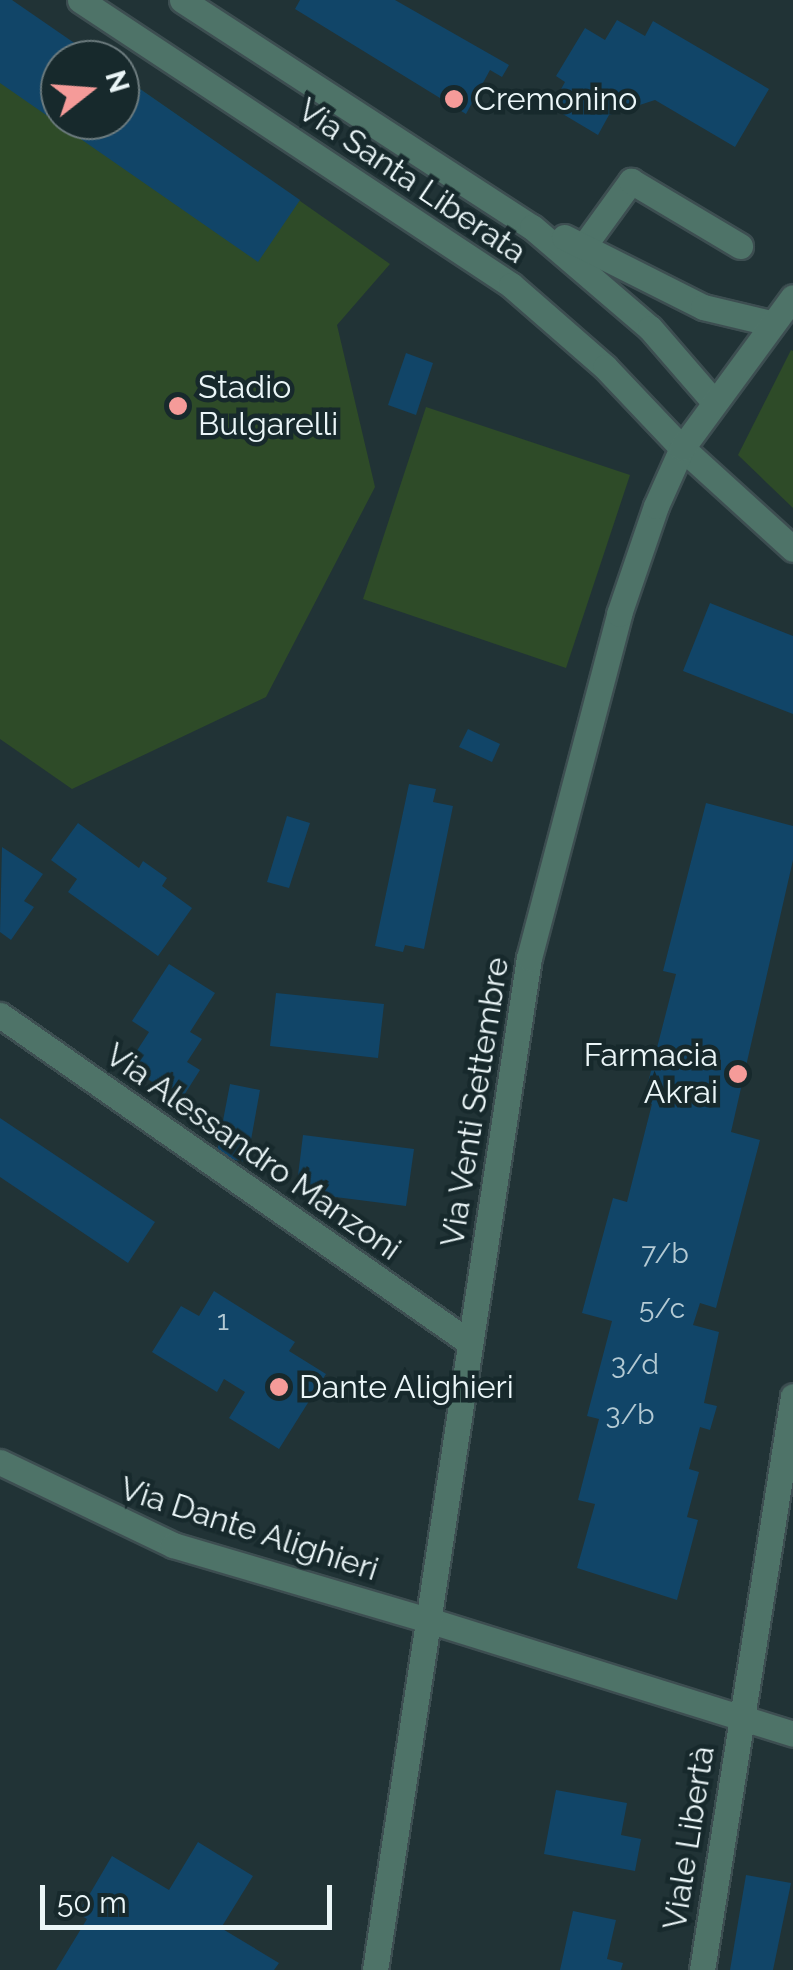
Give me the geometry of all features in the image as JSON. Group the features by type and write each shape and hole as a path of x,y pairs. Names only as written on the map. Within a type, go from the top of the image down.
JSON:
{"street":[{"name":"Via Santa Liberata","path":"80,0 482,263 561,326 682,448 793,548"},
{"name":"Via Santa Liberata","path":"182,0 480,192 604,285 714,402"},
{"path":"583,247 631,181 740,246"},
{"name":"Via Santa Liberata","path":"480,192 703,307 770,323"},
{"name":"Via Venti Settembre","path":"376,1970 530,958 619,614 682,448 770,323 793,297"},
{"name":"Via Alessandro Manzoni","path":"0,1016 469,1342"},
{"name":"Viale Libertà","path":"702,1970 793,1396"},
{"name":"Via Dante Alighieri","path":"0,1462 173,1545 428,1620 740,1723"},
{"path":"740,1723 793,1734"},
{"path":"740,1723 793,1748"}],"green space":[{"name":"Stadio Bulgarelli","path":"0,0 12,0 44,40 40,40 40,140 140,140 140,89 390,264 337,325 375,487 266,697 72,789 0,739"},
{"path":"793,351 793,508 738,455"},
{"path":"426,407 630,475 566,668 363,599"}],"building":[{"path":"0,0 12,0 70,40 40,40 40,111 0,83"},
{"path":"300,0 395,0 509,65 502,77 490,70 466,114 295,9"},
{"path":"617,20 645,36 653,21 769,89 735,147 655,100 609,115 598,135 551,107 565,82 556,76 585,28 605,40"},
{"path":"140,89 300,200 258,262 82,140 140,140"},
{"path":"406,353 433,363 416,415 388,405"},
{"path":"710,603 793,636 793,714 683,671"},
{"path":"468,729 500,744 492,762 459,747"},
{"path":"409,784 436,789 433,802 453,806 424,949 405,945 403,952 375,946"},
{"path":"706,803 793,826 793,860 731,1132 760,1140 716,1308 700,1303 693,1325 719,1332 704,1403 717,1406 710,1430 700,1427 689,1469 699,1472 687,1517 698,1520 677,1600 577,1568 595,1504 578,1500 599,1419 587,1416 612,1321 582,1313 613,1198 627,1202 652,1104 643,1102 676,974 663,971"},
{"path":"287,816 310,823 289,888 267,882"},
{"path":"78,823 139,868 143,861 167,878 162,886 192,908 158,956 68,892 77,879 51,860"},
{"path":"2,847 43,874 24,901 34,907 11,940 0,932"},
{"path":"169,964 215,993 190,1032 202,1039 187,1062 200,1070 181,1100 127,1066 149,1032 132,1021"},
{"path":"276,993 384,1004 378,1058 270,1046"},
{"path":"230,1084 260,1090 247,1162 216,1157"},
{"path":"0,1118 155,1222 128,1263 0,1177"},
{"path":"303,1135 414,1149 406,1206 296,1192"},
{"path":"214,1291 295,1342 289,1351 326,1374 279,1449 229,1418 245,1392 224,1379 217,1392 152,1352 181,1306 199,1316"},
{"path":"556,1790 627,1803 621,1835 641,1839 635,1871 544,1854"},
{"path":"198,1842 253,1876 221,1928 279,1963 274,1970 56,1970 87,1919 78,1914 112,1856 169,1890"},
{"path":"746,1875 791,1883 773,1970 730,1970"},
{"path":"573,1911 616,1920 607,1959 623,1963 621,1970 560,1970"}],"place":[{"name":"Cremonino","path":"454,99"},
{"name":"Stadio Bulgarelli","path":"178,406"},
{"name":"Farmacia Akrai","path":"738,1074"},
{"name":"Dante Alighieri","path":"279,1387"}]}
